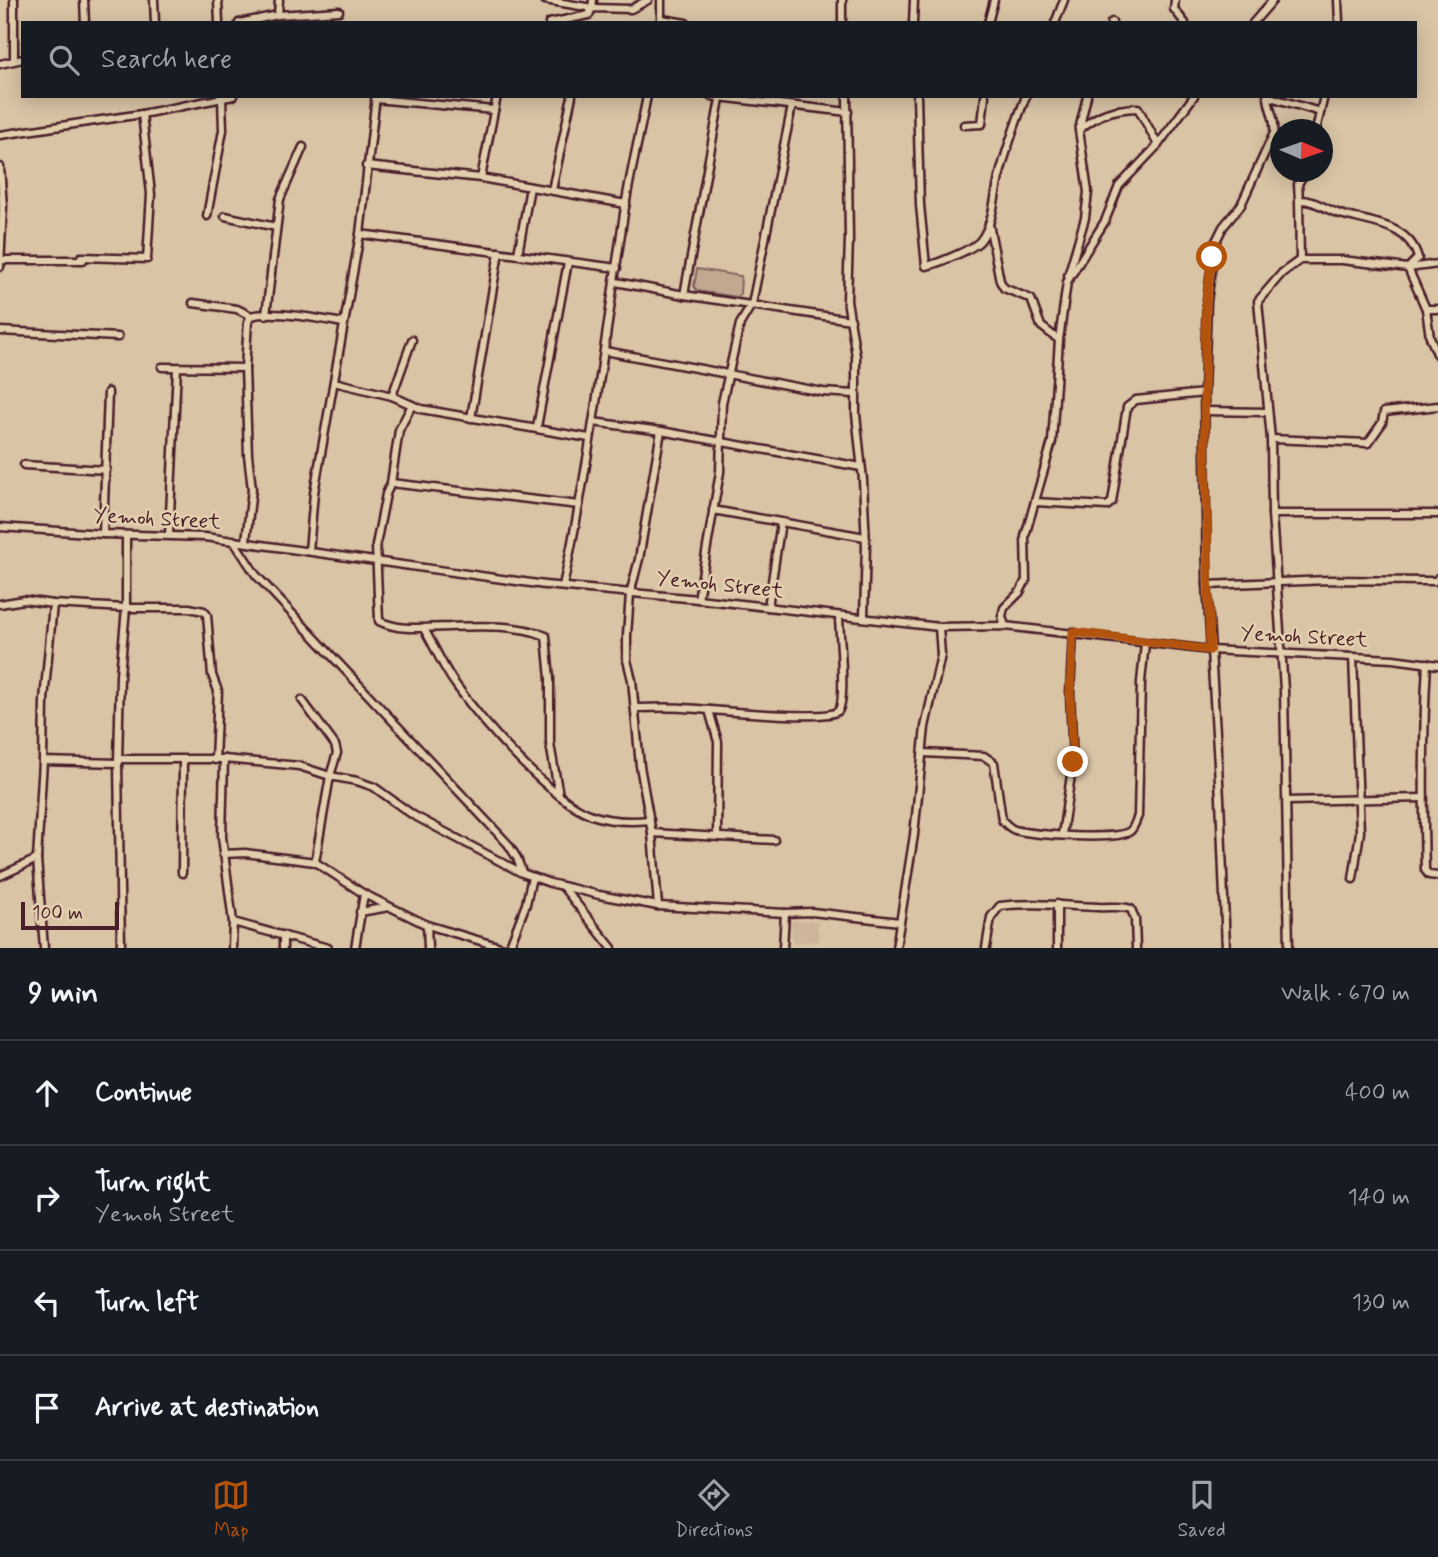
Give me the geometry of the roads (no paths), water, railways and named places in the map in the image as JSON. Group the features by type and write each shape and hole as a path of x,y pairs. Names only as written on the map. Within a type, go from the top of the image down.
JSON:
{"street":[{"path":"14,0 14,60"},
{"path":"83,0 85,21"},
{"path":"153,0 155,21"},
{"path":"218,0 219,21"},
{"path":"278,15 279,0"},
{"path":"545,0 589,15"},
{"path":"589,15 593,0"},
{"path":"559,21 631,9 648,0"},
{"path":"661,0 661,21"},
{"path":"842,0 842,21"},
{"path":"913,21 914,0"},
{"path":"989,21 994,0"},
{"path":"1056,21 1064,0"},
{"path":"1175,0 1174,9 1183,21"},
{"path":"1255,21 1273,0"},
{"path":"1338,0 1339,21"},
{"path":"249,21 278,15 339,11"},
{"path":"0,64 21,59"},
{"path":"0,135 142,114 222,98 223,130 207,216"},
{"path":"309,551 314,493 360,234 376,98 494,110"},
{"path":"481,178 496,98"},
{"path":"552,190 572,98"},
{"path":"562,586 579,505 616,282 626,204 647,98"},
{"path":"717,98 848,112"},
{"path":"847,98 849,239 846,300 856,356 855,394 865,537 864,617"},
{"path":"917,98 920,205 926,266 944,261 976,244 989,224 999,177 1014,125 1025,98"},
{"path":"964,125 982,124 985,98"},
{"path":"1006,626 1002,616 1004,608 1020,592 1026,580 1025,536 1052,442 1059,340 1067,282 1084,219 1088,192 1079,130 1087,98"},
{"path":"1067,282 1105,221 1119,186 1158,145 1193,98"},
{"path":"1226,948 1207,585 1204,393 1206,302 1215,243 1241,205 1274,133 1276,124 1267,98"},
{"path":"1274,98 1320,112"},
{"path":"1318,119 1324,98"},
{"path":"684,295 720,99"},
{"path":"698,599 720,472 722,403 740,324 752,304 792,106"},
{"path":"1079,130 1096,116 1121,109 1138,108 1158,145"},
{"path":"81,257 147,259 151,194 142,114"},
{"path":"266,315 280,200 303,147"},
{"path":"366,166 481,178 626,204"},
{"path":"0,167 3,206 1,263 92,260"},
{"path":"1299,182 1300,260"},
{"path":"518,254 530,187"},
{"path":"1298,200 1306,199 1339,214 1392,228 1412,242 1416,251 1418,258 1408,268"},
{"path":"225,216 276,228"},
{"path":"989,224 1000,281 1004,288 1031,299 1038,322 1059,340"},
{"path":"360,234 617,268"},
{"path":"471,418 499,252"},
{"path":"1289,948 1282,654 1272,514 1271,439 1258,301 1282,273 1300,260 1342,260 1408,268 1438,264"},
{"path":"537,427 568,262"},
{"path":"1408,268 1426,309 1430,337 1438,356"},
{"path":"616,282 851,320"},
{"path":"192,303 237,309 251,316 266,315 343,323"},
{"path":"1426,309 1438,309"},
{"path":"246,541 251,489 247,456 245,368 248,323 251,316"},
{"path":"0,331 118,337"},
{"path":"392,396 412,340"},
{"path":"605,351 823,392 855,394"},
{"path":"162,368 245,368"},
{"path":"169,535 177,368"},
{"path":"334,382 392,396 412,405 471,418 537,427 589,438"},
{"path":"103,534 108,392"},
{"path":"1035,502 1107,506 1112,502 1127,407 1136,400 1204,393"},
{"path":"412,405 399,430 391,483 376,545 379,621 400,628 507,628 537,632 546,636 550,679 550,744 559,795"},
{"path":"1271,439 1368,443 1382,423 1384,412 1438,407"},
{"path":"1205,411 1268,412"},
{"path":"593,422 661,431 861,467"},
{"path":"658,906 652,833 642,780 627,660 630,594 639,559 661,431"},
{"path":"24,466 106,470"},
{"path":"391,483 579,505"},
{"path":"713,510 865,537"},
{"path":"1272,514 1438,514"},
{"path":"768,607 781,522"},
{"name":"Yemoh Street","path":"0,527 246,541 375,562 562,586 839,616 939,626 1006,626 1210,650 1353,657 1438,665"},
{"path":"121,948 118,761 120,675 126,608 126,535"},
{"path":"233,540 256,575 508,844 522,873"},
{"path":"1207,585 1328,580 1426,581 1438,578"},
{"path":"0,604 24,600 126,608 199,609 207,615 212,675 218,691 215,760"},
{"path":"44,948 37,859 44,699 53,604"},
{"path":"635,708 831,715 841,706 839,616"},
{"path":"896,948 914,835 925,727 941,655 939,626"},
{"path":"424,629 455,685 539,779 593,816 627,823 650,820"},
{"path":"1062,835 1073,762 1070,693 1073,632"},
{"path":"924,753 984,756 991,759 994,763 1002,820 1017,831 1062,835 1120,835 1130,831 1138,816 1141,682 1145,643"},
{"path":"1353,657 1360,832 1353,879"},
{"path":"1427,663 1423,798 1425,870 1429,875 1438,876"},
{"path":"302,700 335,745 337,753 330,776 315,862"},
{"path":"709,710 718,742 717,836"},
{"path":"43,761 224,759 299,766 374,787 414,815 522,873 563,887 658,906 812,912 900,922"},
{"path":"224,759 223,853 233,922 232,948"},
{"path":"182,873 183,760"},
{"path":"1287,801 1423,798"},
{"path":"652,833 774,839"},
{"path":"223,853 257,854 315,862 364,894 427,925 506,948 526,904 532,877"},
{"path":"0,876 37,859"},
{"path":"563,887 612,948"},
{"path":"355,948 364,894"},
{"path":"986,948 991,917 1000,906 1042,903 1131,909 1135,919 1136,948"},
{"path":"1057,904 1057,948"},
{"path":"360,912 391,906"},
{"path":"783,948 785,913"},
{"path":"233,922 328,948"},
{"path":"427,925 428,948"},
{"path":"283,935 283,948"}]}
